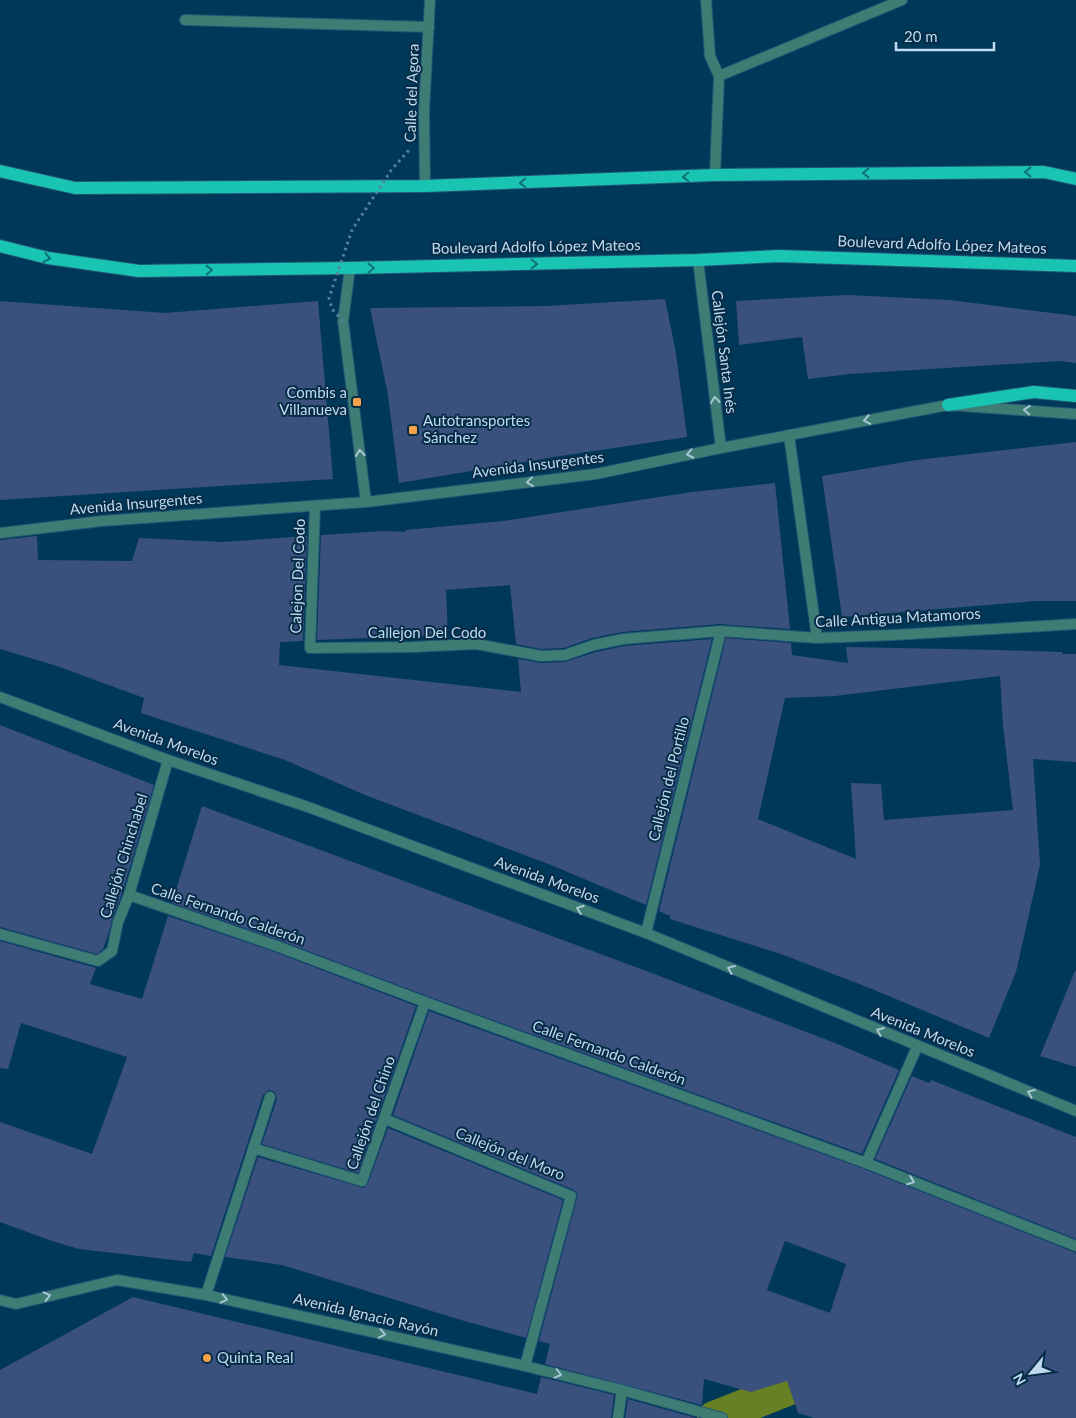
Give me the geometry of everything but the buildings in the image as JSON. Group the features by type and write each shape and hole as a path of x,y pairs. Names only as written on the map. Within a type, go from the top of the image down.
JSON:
{"main road":[{"path":"0,171 75,188 425,186 715,175 1044,172 1076,179"},
{"name":"Boulevard Adolfo López Mateos","path":"0,246 48,258 139,271 698,260 779,256 1076,266"},
{"path":"948,405 1034,392 1076,396"}],"street":[{"name":"Calle del Agora","path":"425,186 424,111 430,0"},
{"path":"706,0 710,56 720,76 715,175"},
{"path":"720,76 902,0"},
{"path":"185,20 429,27"},
{"name":"Callejón Santa Inés","path":"698,260 721,448"},
{"path":"350,268 343,321 366,502"},
{"name":"Avenida Insurgentes","path":"0,533 102,521 366,502 596,474 948,405 1076,414"},
{"path":"789,436 817,638"},
{"name":"Calejon Del Codo","path":"310,648 316,506"},
{"name":"Calle Antigua Matamoros","path":"721,631 817,638 1076,624"},
{"name":"Callejon Del Codo","path":"310,648 414,647 476,644 540,656 565,655 594,645 623,639 721,631"},
{"name":"Callejón del Portillo","path":"646,933 721,631"},
{"name":"Avenida Morelos","path":"0,697 168,760 308,807 646,933 917,1047 1076,1111"},
{"name":"Callejón Chinchabel","path":"0,934 98,961 112,951 118,922 129,895 168,760"},
{"name":"Calle Fernando Calderón","path":"129,895 274,945 866,1163 1076,1246"},
{"name":"Callejón del Chino","path":"253,1148 362,1181 425,1002"},
{"path":"866,1163 917,1047"},
{"path":"206,1295 270,1098"},
{"name":"Callejón del Moro","path":"385,1119 571,1196 525,1366"},
{"name":"Avenida Ignacio Rayón","path":"0,1300 16,1304 117,1280 206,1295 525,1366 622,1390 722,1418"},
{"path":"618,1418 622,1390"}],"path":[{"path":"343,321 332,309 329,298 352,230 392,169 410,149"}],"waterway":[{"path":"714,1418 833,1371"}],"place":[{"name":"Combis a Villanueva","path":"357,402"},
{"name":"Autotransportes Sánchez","path":"413,430"},
{"name":"Quinta Real","path":"207,1358"}]}
